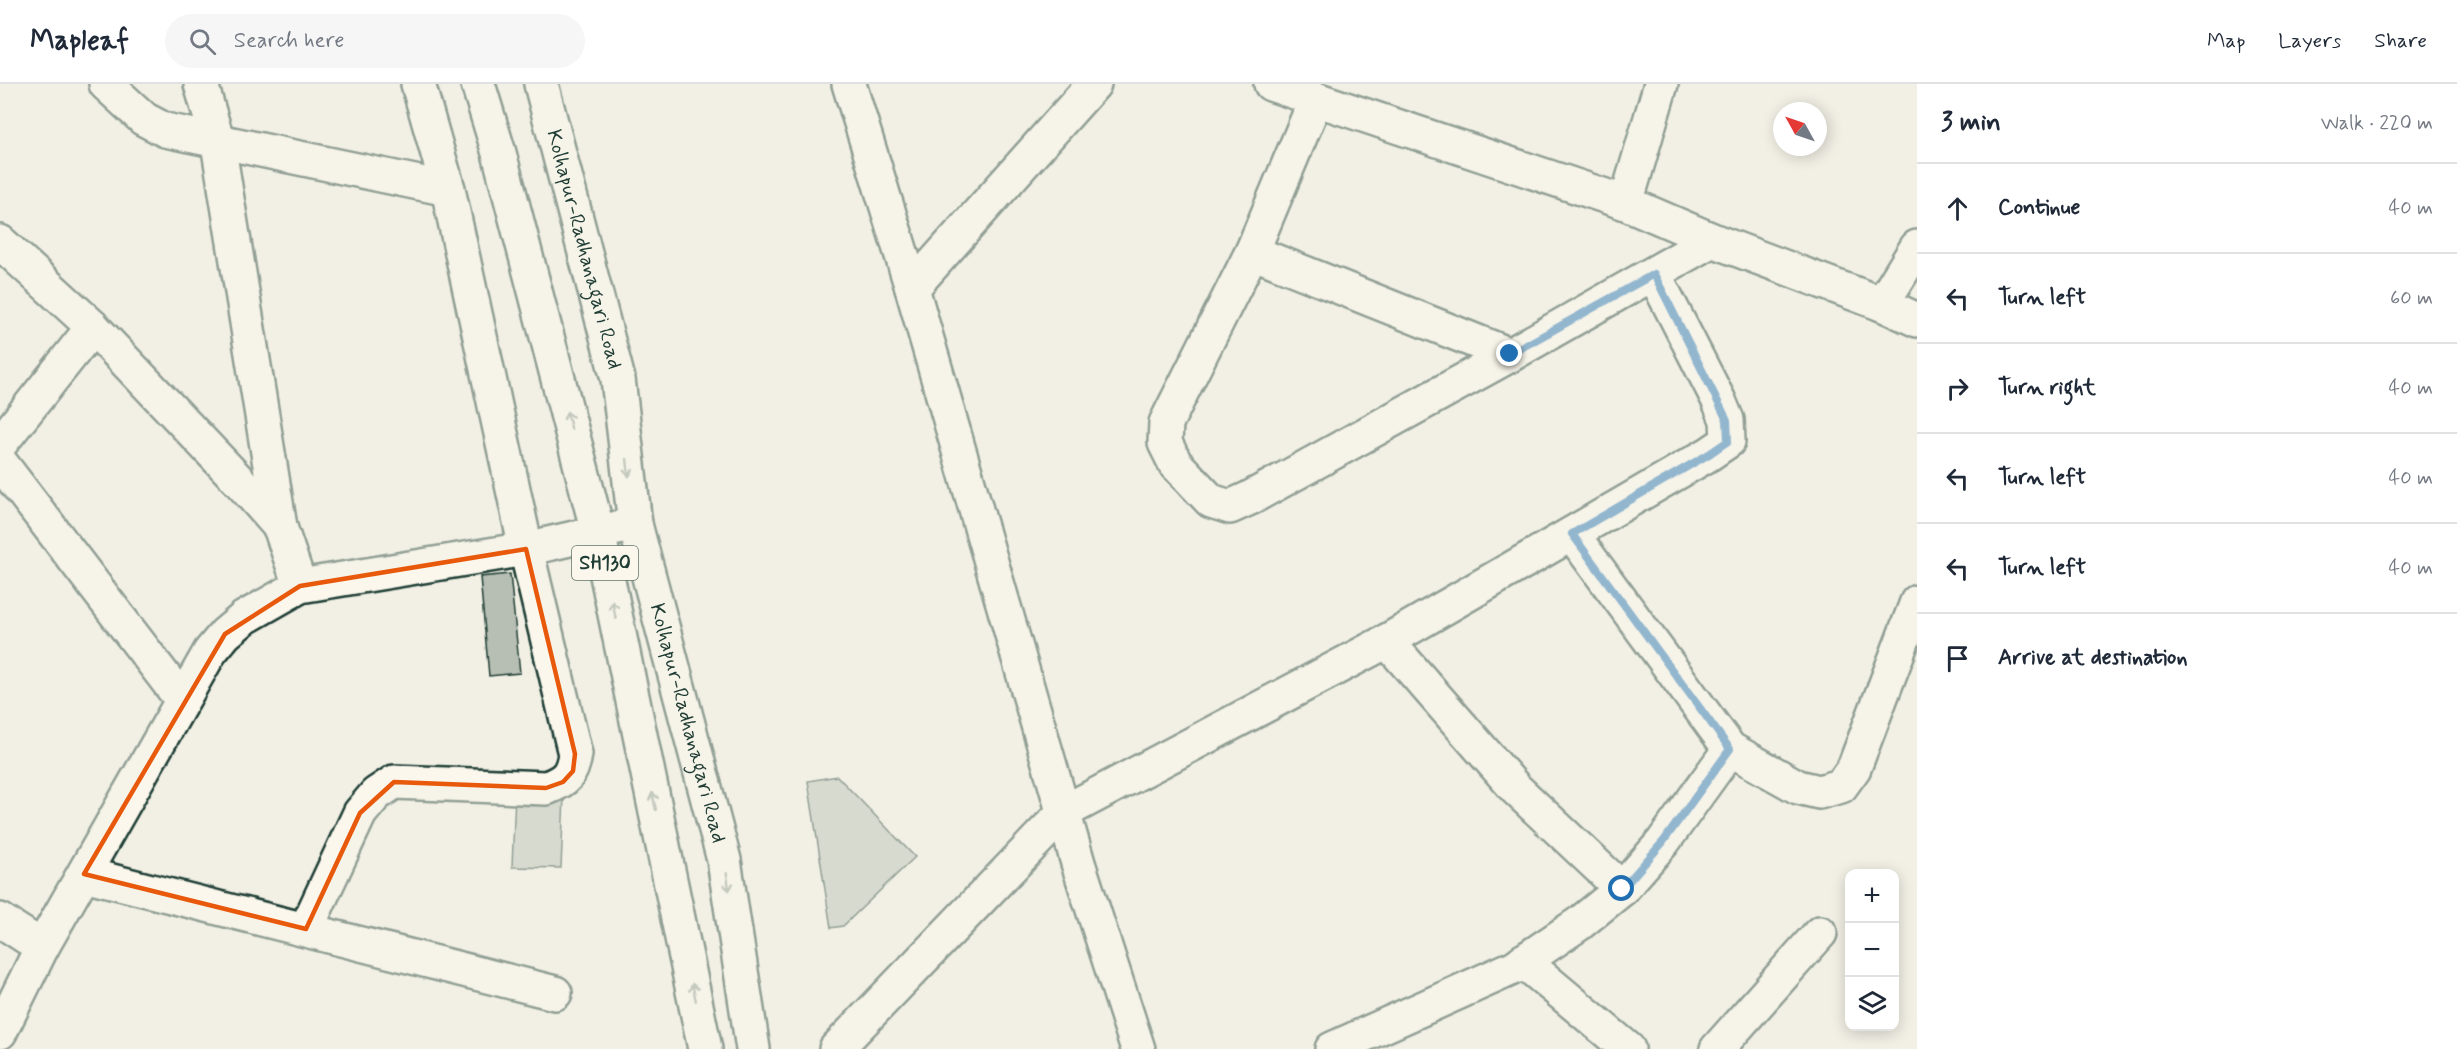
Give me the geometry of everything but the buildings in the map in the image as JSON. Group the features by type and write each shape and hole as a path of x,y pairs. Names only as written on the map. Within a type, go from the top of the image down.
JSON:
{"street":[{"path":"106,84 144,119 165,130 448,189"},
{"path":"201,84 218,142 280,527 300,586"},
{"path":"306,929 360,813 376,794 394,782 546,788 563,782 573,771 575,753 526,549 448,189 418,84"},
{"name":"SH130","path":"478,84 499,153 598,532 705,1049"},
{"name":"Kolhapur-Radhanagari Road","path":"541,84 618,379 635,524 724,860 753,1049"},
{"path":"849,84 912,288 1064,812 1138,1049"},
{"path":"912,288 1094,84"},
{"path":"1271,84 1626,203 1712,240 1882,304 1917,320"},
{"path":"1626,203 1661,84"},
{"path":"1316,99 1252,252 1166,423 1165,443 1175,463 1211,501 1230,507 1250,498 1712,240"},
{"path":"1882,304 1917,247"},
{"path":"1252,252 1510,354"},
{"path":"6,258 93,327 280,527"},
{"path":"836,1049 1064,812 1387,641 1728,441 1727,420 1719,401 1654,274"},
{"path":"0,444 93,327"},
{"path":"0,462 182,700"},
{"path":"0,1032 42,947 210,652 225,634 244,618 300,586 526,549 635,524"},
{"path":"1572,534 1730,749 1798,787 1819,792 1841,786 1854,768 1917,602"},
{"path":"1387,641 1516,789 1622,889"},
{"path":"1332,1049 1523,961 1580,923 1622,889 1663,842 1730,749"},
{"path":"84,874 555,993"},
{"path":"0,920 42,947"},
{"path":"1717,1049 1820,933"},
{"path":"1523,961 1628,1049"}],"highlighted area":[{"path":"526,549 575,754 573,771 563,782 546,788 394,782 360,813 306,929 84,874 225,634 300,586"}],"route":[{"path":"1510,354 1654,274 1727,420 1728,441 1572,534 1730,749 1663,842 1622,889"}]}
